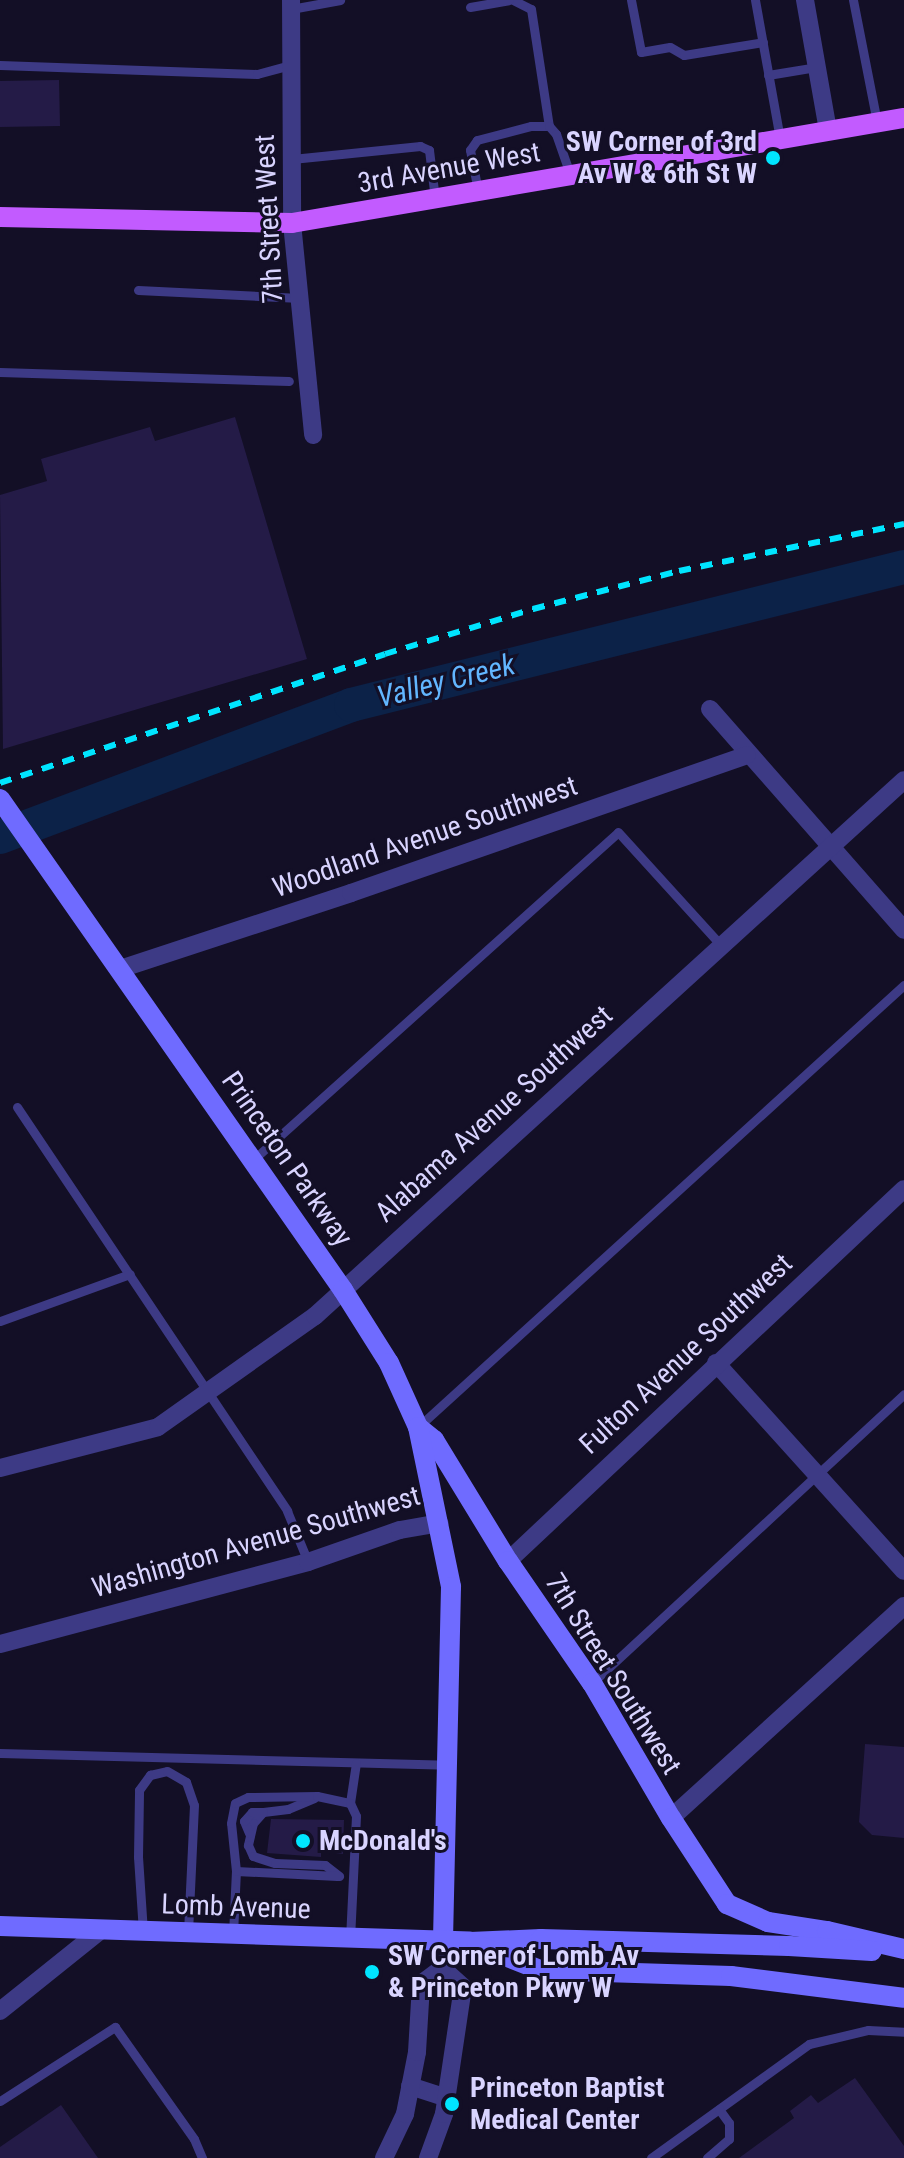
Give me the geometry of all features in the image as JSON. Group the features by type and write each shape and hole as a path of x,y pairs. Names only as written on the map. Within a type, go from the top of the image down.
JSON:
{"main road":[{"name":"3rd Avenue West","path":"0,217 292,223 904,118"},
{"name":"Princeton Parkway","path":"2,801 343,1290 389,1363 418,1427 434,1440 508,1561"},
{"name":"Washington Avenue Southwest","path":"418,1427 439,1523"},
{"path":"439,1523 451,1587 443,1941"},
{"name":"7th Street Southwest","path":"508,1561 592,1683 671,1818 727,1904 768,1922 827,1931 904,1952"},
{"name":"Lomb Avenue","path":"0,1926 470,1942 541,1939 789,1946 904,1952"},
{"name":"Lomb Avenue","path":"470,1942 540,1970 731,1976 904,1998"}],"street":[{"path":"805,0 828,131"},
{"name":"7th Street West","path":"291,4 292,223 313,435"},
{"path":"710,709 747,755 904,930"},
{"name":"Woodland Avenue Southwest","path":"120,969 351,893 747,755"},
{"name":"Alabama Avenue Southwest","path":"0,1468 158,1427 315,1316 904,780"},
{"name":"Fulton Avenue Southwest","path":"508,1561 904,1189"},
{"path":"716,1363 904,1571"},
{"name":"Washington Avenue Southwest","path":"0,1644 308,1562 400,1530 439,1523"},
{"path":"671,1818 904,1606"},
{"path":"0,2011 101,1930"},
{"path":"428,2158 447,2098 463,1987 442,1968 443,1941"},
{"path":"384,2158 405,2114 417,2052 421,1984 442,1968"},
{"path":"410,2086 447,2098"}],"lane":[{"path":"291,4 340,0"},
{"path":"470,7 510,0 531,9 549,126 556,134 571,175"},
{"path":"631,0 641,52 670,47 684,55 763,42"},
{"path":"755,0 780,139"},
{"path":"853,0 877,122"},
{"path":"0,65 257,74 291,65"},
{"path":"768,75 817,67"},
{"path":"478,191 470,150 477,140 531,126 549,126"},
{"path":"292,159 420,146 429,150 435,199"},
{"path":"138,290 300,298"},
{"path":"0,372 289,381"},
{"path":"254,1159 618,832 721,945"},
{"path":"418,1427 904,985"},
{"path":"17,1107 287,1511 308,1562"},
{"path":"0,1321 130,1274"},
{"path":"592,1683 904,1394"},
{"path":"0,1753 447,1765"},
{"path":"350,1938 356,1816 350,1803 356,1763"},
{"path":"143,1932 138,1857 139,1790 150,1775 167,1771 186,1782 194,1805 188,1933"},
{"path":"233,1934 236,1871 231,1811 238,1799 317,1796 350,1803"},
{"path":"317,1796 288,1809 263,1812 253,1823 248,1845 253,1856 275,1863 325,1865 339,1876"},
{"path":"236,1871 352,1876"},
{"path":"0,2101 115,2027 194,2139 202,2158"},
{"path":"651,2158 809,2044 868,2030 904,2032"},
{"path":"707,2158 729,2139 729,2123 719,2109"}],"building":[{"path":"59,80 60,126 0,127 0,81"},
{"path":"235,417 307,659 3,749 0,495 47,481 41,459 150,427 155,441"},
{"path":"865,1744 904,1747 904,1838 872,1835 859,1822"},
{"path":"271,1819 344,1820 343,1854 321,1851 321,1857 267,1853"},
{"path":"855,2078 904,2146 904,2158 739,2158 794,2118 790,2111 811,2095 818,2103"},
{"path":"61,2105 98,2158 0,2158 0,2147"}],"waterway":[{"name":"Valley Creek","path":"0,837 351,705 904,567"}],"railway":[{"path":"0,783 385,654 533,609 679,571 904,524"}],"place":[{"name":"SW Corner of 3rd Av W & 6th St W","path":"773,158"},
{"name":"McDonald's","path":"303,1841"},
{"name":"SW Corner of Lomb Av & Princeton Pkwy W","path":"372,1972"},
{"name":"Princeton Baptist Medical Center","path":"452,2104"}]}
